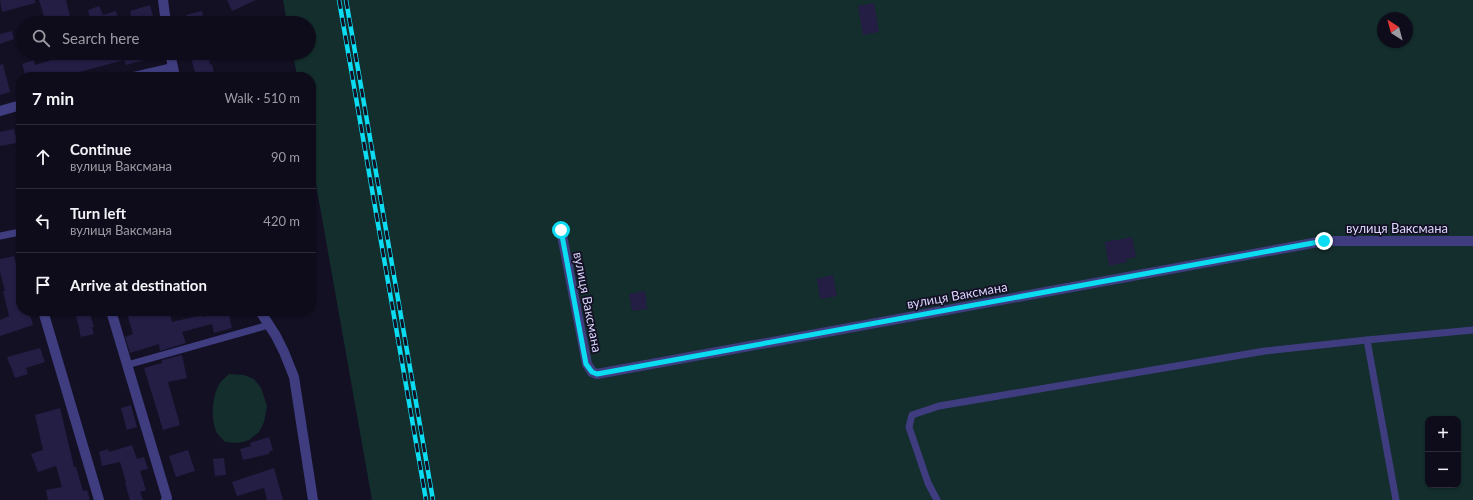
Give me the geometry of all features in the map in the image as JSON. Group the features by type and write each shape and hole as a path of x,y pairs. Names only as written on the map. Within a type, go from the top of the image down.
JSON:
{"street":[{"path":"163,0 165,16"},
{"path":"171,60 174,72"},
{"path":"0,111 16,106"},
{"name":"вулиця Ваксмана","path":"561,230 586,364 592,372 597,374 1324,241 1473,241"},
{"path":"45,316 99,500"},
{"path":"112,316 167,498 166,500"},
{"path":"263,316 284,352 294,377 313,500"}],"lane":[{"path":"0,236 16,233"},
{"path":"127,365 269,325"},
{"path":"937,500 928,483 909,427 912,415 926,410 939,406 1265,351 1473,330"},
{"path":"1366,340 1396,500"}],"green space":[{"path":"283,0 1473,0 1473,500 372,500 316,184 316,72 296,72 294,60 316,60 316,16 286,16"},
{"path":"229,374 244,375 254,379 261,388 267,406 264,422 259,432 249,440 243,442 225,442 217,433 213,421 213,408 217,388"}],"building":[{"path":"0,0 35,0 35,3 2,12"},
{"path":"39,0 66,0 70,16 44,16"},
{"path":"227,0 256,0 232,11"},
{"path":"874,3 879,32 863,35 858,6"},
{"path":"150,5 153,16 131,16 130,11"},
{"path":"99,6 103,15 116,11 117,16 89,16 88,10"},
{"path":"202,11 203,16 186,16"},
{"path":"12,31 14,39 0,44 0,34"},
{"path":"34,60 35,65 52,60 124,60 80,72 24,72 22,64"},
{"path":"124,60 144,60 126,65"},
{"path":"192,60 209,60 214,72 195,72"},
{"path":"3,64 10,92 0,95 0,65"},
{"path":"14,129 16,143 0,146 0,132"},
{"path":"1132,237 1136,257 1126,259 1127,262 1109,266 1105,242"},
{"path":"14,256 16,264 16,316 30,316 33,325 0,336 0,320 9,316 0,272 0,259"},
{"path":"833,275 837,296 820,299 817,279"},
{"path":"645,291 647,309 632,311 629,294"},
{"path":"76,316 91,316 94,327 92,327 94,334 81,337"},
{"path":"128,316 170,316 172,322 198,316 229,316 232,328 214,333 212,324 182,332 186,343 160,351 159,344 130,353 125,337 133,334"},
{"path":"40,348 45,362 26,368 28,374 15,378 7,357"},
{"path":"182,355 187,378 168,382 180,425 163,430 144,368 162,363 162,360"},
{"path":"131,405 137,427 127,430 121,408"},
{"path":"60,408 74,467 76,467 83,491 87,490 90,500 48,500 46,490 62,487 56,466 38,472 31,454 43,450 35,415"},
{"path":"269,437 273,450 269,452 269,454 243,460 240,449 251,446 250,443"},
{"path":"132,445 137,459 144,457 148,469 140,471 146,490 140,492 143,500 130,500 120,462 102,466 99,452 108,449 109,452"},
{"path":"188,450 195,471 176,477 169,456"},
{"path":"224,458 226,475 215,476 213,459"},
{"path":"274,468 283,500 267,500 264,488 237,496 232,482"}],"railway":[{"path":"339,0 426,500"},
{"path":"346,0 433,500"}],"route":[{"path":"561,230 586,364 592,372 597,374 1324,241"}]}
